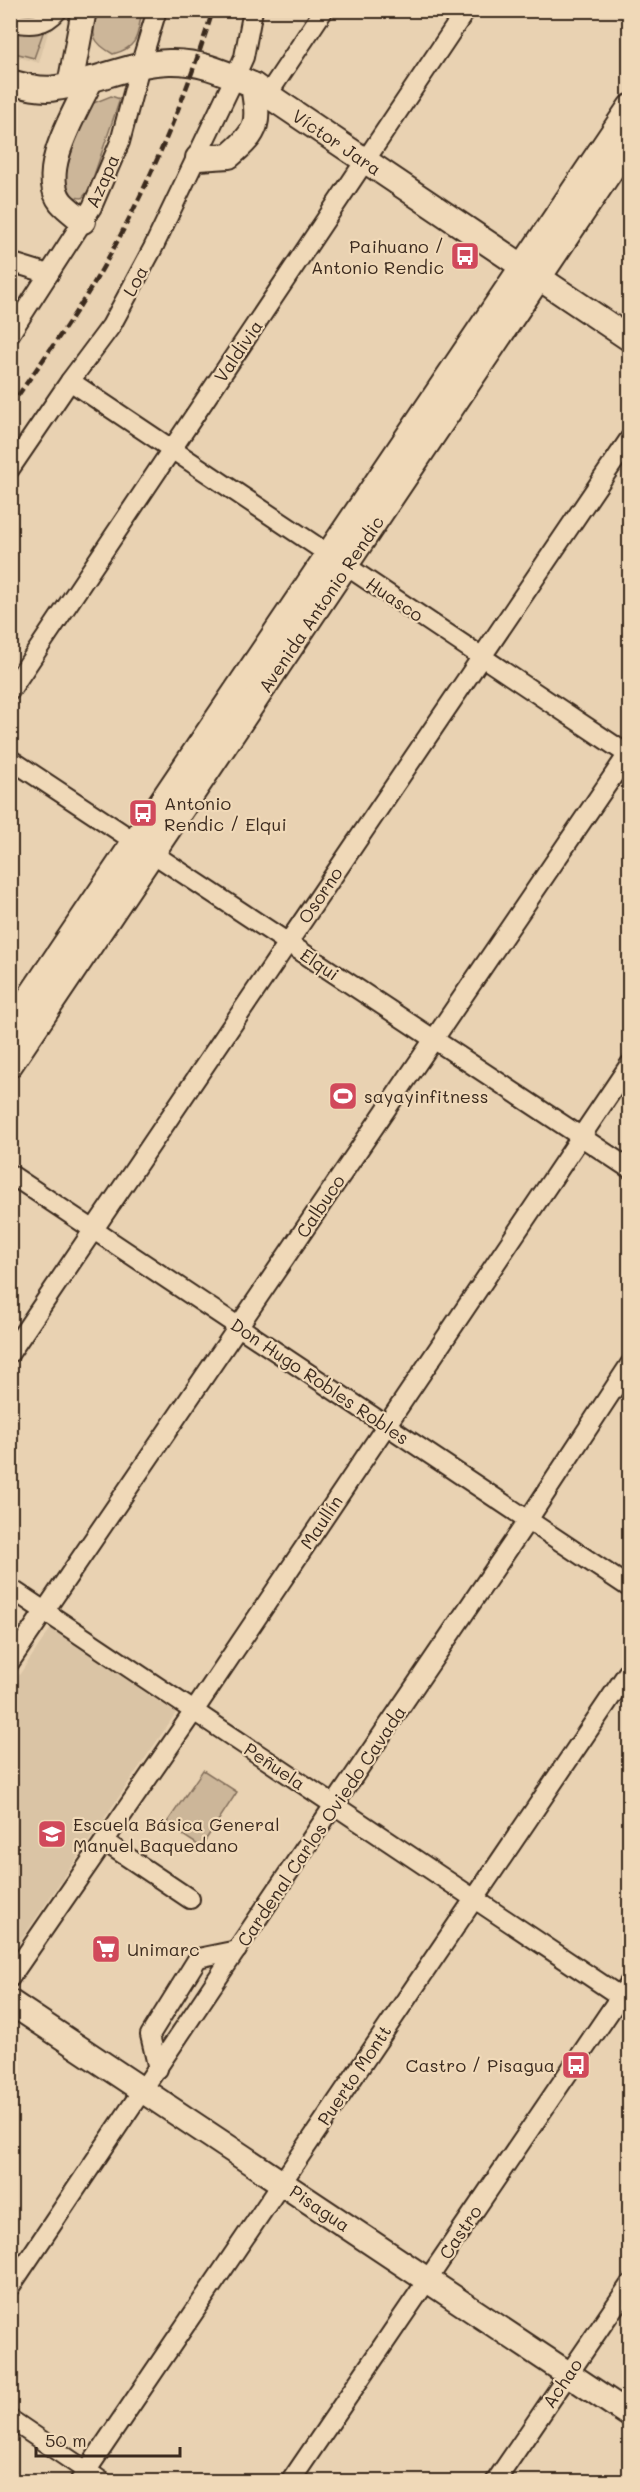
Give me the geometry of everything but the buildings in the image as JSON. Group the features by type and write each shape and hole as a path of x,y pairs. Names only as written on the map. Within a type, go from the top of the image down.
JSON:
{"main road":[{"path":"83,221 60,202 53,182 55,157 80,82 84,10"},
{"name":"Víctor Jara","path":"10,82 55,89 140,66 168,62 196,63 223,71 252,86 366,161 630,339"},
{"path":"198,158 230,156 255,130 258,112 252,86"},
{"name":"Avenida Antonio Rendic","path":"10,1065 144,848 530,272 630,107"},
{"name":"Avenida Antonio Rendic","path":"530,272 630,142"},
{"name":"Avenida Antonio Rendic","path":"10,1026 144,848"},
{"name":"Pisagua","path":"10,2002 630,2415"}],"street":[{"path":"10,21 33,25 45,22 58,10"},
{"name":"Azapa","path":"10,334 92,207 120,142 157,10"},
{"path":"252,86 244,57 253,10"},
{"path":"252,86 324,10"},
{"name":"Valdivia","path":"10,691 466,10"},
{"name":"Loa","path":"10,469 111,326 198,158 252,86"},
{"path":"10,262 49,274"},
{"name":"Huasco","path":"70,381 629,754"},
{"name":"Osorno","path":"10,1353 630,438"},
{"name":"Calbuco","path":"10,1662 629,754"},
{"name":"Elqui","path":"10,759 630,1169"},
{"name":"Maullín","path":"10,1978 194,1711 630,1064"},
{"name":"Don Hugo Robles Robles","path":"10,1174 630,1588"},
{"name":"Cardenal Carlos Oviedo Cavada","path":"10,2287 528,1520 630,1364"},
{"name":"Peñuela","path":"10,1588 474,1899 626,1994"},
{"name":"Puerto Montt","path":"83,2476 630,1669"},
{"path":"105,1842 190,1899"},
{"path":"158,2068 150,2036 198,1958 237,1950"},
{"name":"Castro","path":"290,2481 626,1994"},
{"name":"Achao","path":"495,2481 630,2284"},
{"path":"10,2419 83,2476 103,2481"}],"shaded area":[{"path":"10,11 48,11 49,29 39,63 11,55"},
{"path":"97,11 142,11 138,33 128,48 113,54 100,45 94,37"},
{"path":"10,29 44,30 34,58 11,52"},
{"path":"111,96 120,99 89,190 82,198 72,197 62,184 86,106"},
{"name":"Escuela Básica General Manuel Baquedano","path":"51,1628 176,1713 11,1955 11,1687"},
{"path":"203,1770 237,1792 201,1847 166,1824"}],"railway":[{"path":"10,407 84,299 122,232 166,139 213,10"}],"place":[{"name":"Paihuano / Antonio Rendic","path":"465,256"},
{"name":"Antonio Rendic / Elqui","path":"143,813"},
{"name":"sayayinfitness","path":"343,1096"},
{"name":"Escuela Básica General Manuel Baquedano","path":"52,1834"},
{"name":"Unimarc","path":"106,1949"},
{"name":"Castro / Pisagua","path":"576,2065"}]}
